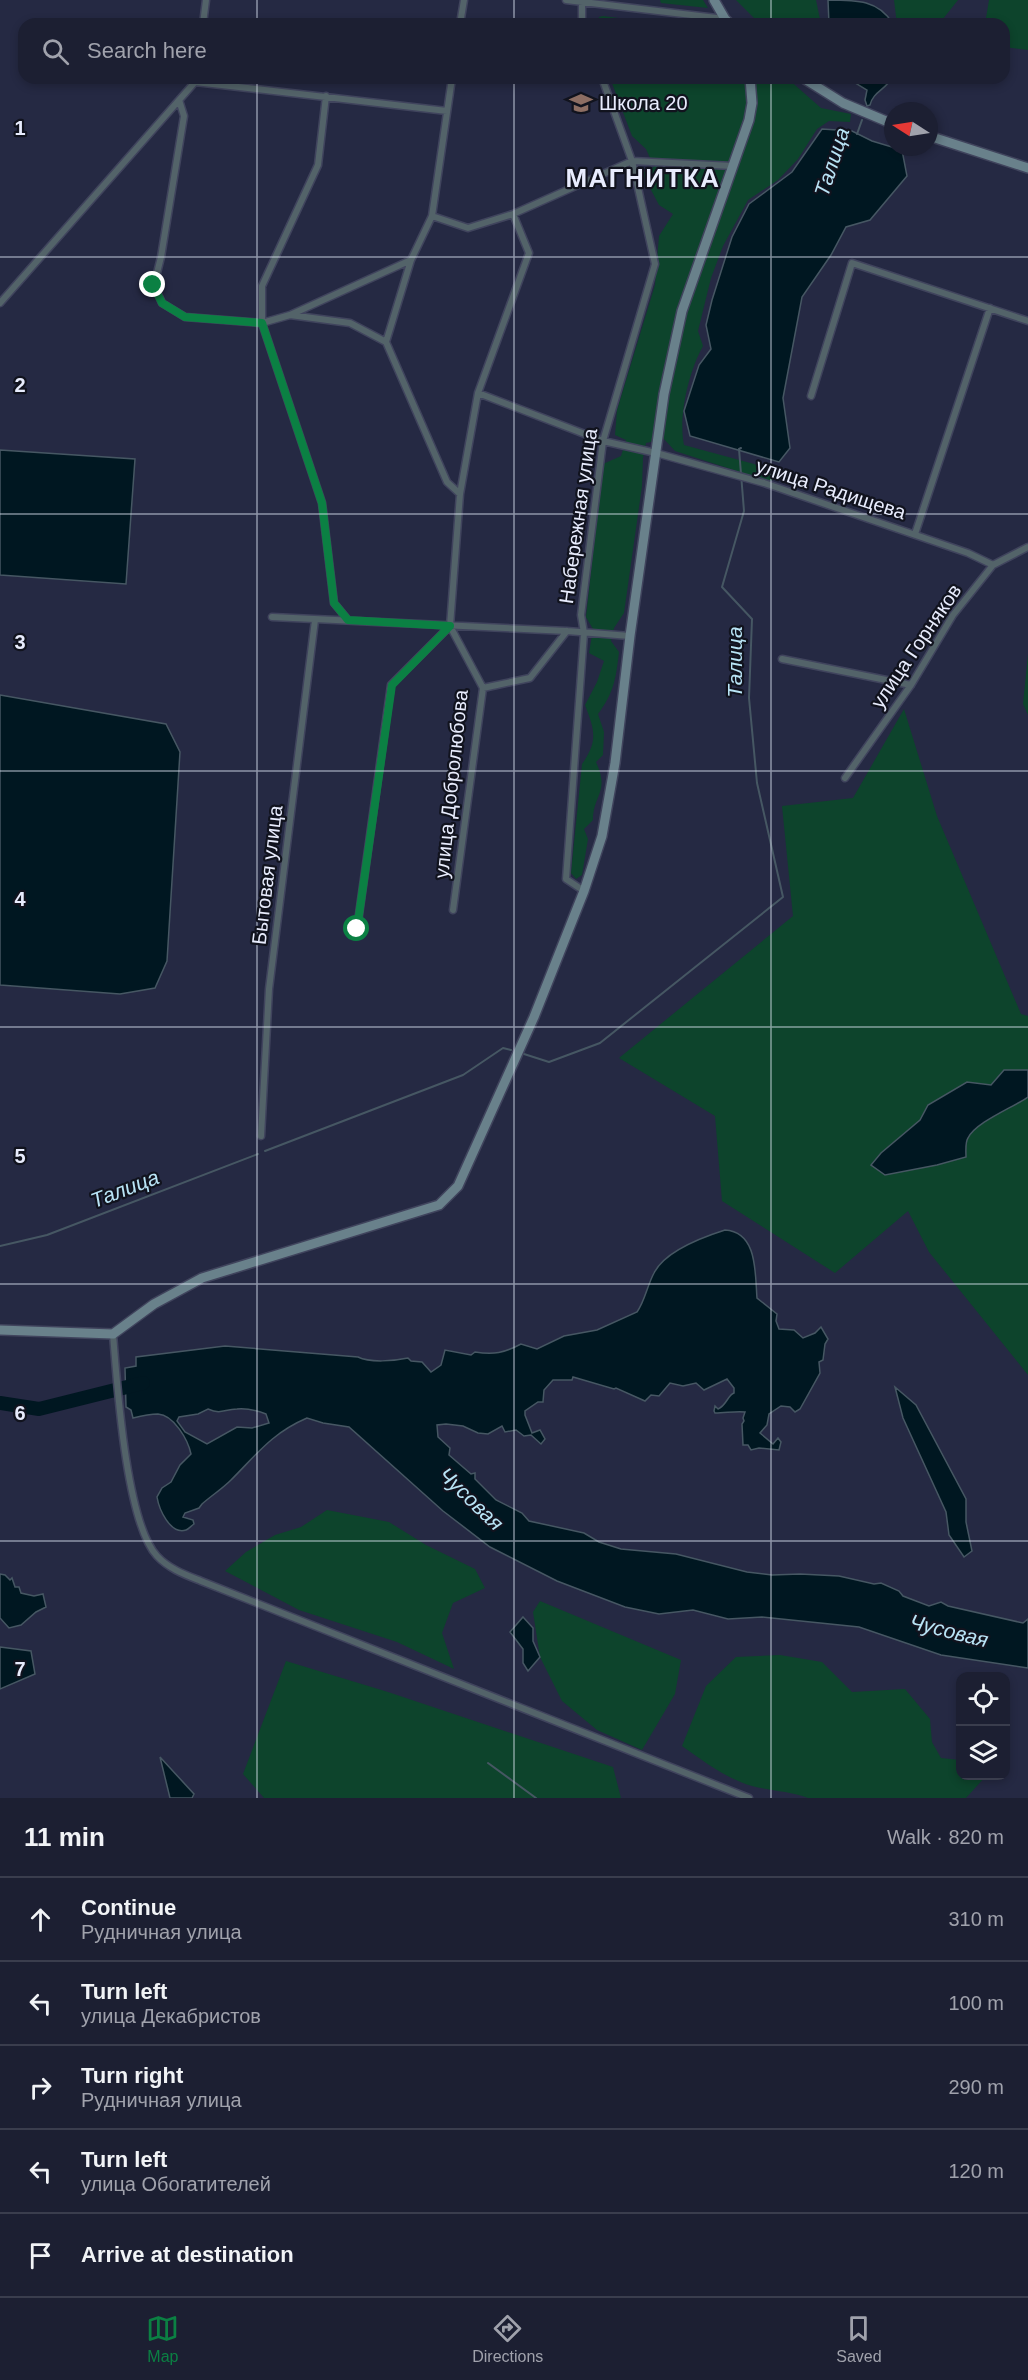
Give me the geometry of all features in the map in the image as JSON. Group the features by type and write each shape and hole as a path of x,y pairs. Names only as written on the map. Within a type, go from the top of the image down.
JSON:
{"street":[{"path":"204,18 206,0"},
{"path":"461,18 464,0"},
{"path":"566,0 699,18"},
{"path":"714,0 725,18"},
{"path":"582,1 582,18"},
{"path":"0,303 192,84"},
{"path":"228,84 447,111"},
{"path":"386,342 411,260 432,216 451,84"},
{"name":"Набережная улица","path":"584,891 566,879 584,633 581,615 603,441 655,264 632,161 604,84"},
{"path":"0,1330 113,1334 154,1304 202,1278 439,1205 458,1186 534,1017 584,891 602,836 615,763 630,636 664,394 682,311 749,120 752,103 750,84"},
{"path":"813,84 843,103 884,120"},
{"path":"326,96 318,165 262,285 262,323 322,503 334,603 348,620"},
{"path":"179,100 184,116 161,257 153,285 162,303 185,317 262,323 290,315 411,260"},
{"path":"938,139 1028,168"},
{"path":"432,216 468,228 513,214 632,161 733,166"},
{"path":"357,929 392,685 450,626 460,494 478,393 529,253 513,214"},
{"path":"811,396 852,263 1028,321"},
{"path":"915,534 990,308"},
{"path":"290,315 350,323 386,342 447,482 460,494"},
{"name":"улица Радищева","path":"478,393 603,441 657,453 764,483 915,534 993,565"},
{"name":"улица Горняков","path":"845,778 911,685 953,615 993,565 1028,547"},
{"path":"272,617 630,636"},
{"name":"Бытовая улица","path":"261,1136 269,989 315,620"},
{"name":"улица Добролюбова","path":"450,626 483,688 453,910"},
{"path":"483,688 530,678 567,631"},
{"path":"782,659 911,685"},
{"path":"113,1334 121,1422 135,1506 143,1533 155,1555 165,1563 201,1581 749,1798"}],"green space":[{"path":"660,0 703,0 708,8 661,3"},
{"path":"736,0 816,0 820,18 754,18"},
{"path":"894,0 958,0 944,18 896,18"},
{"path":"989,0 1028,0 1028,50 1010,48 1010,18 986,18"},
{"path":"612,84 794,84 821,108 851,114 850,122 829,121 817,129 798,159 778,180 748,200 723,246 711,278 698,331 703,346 693,368 686,394 682,421 684,445 754,464 775,473 771,482 675,451 664,439 646,443 624,613 614,628 611,641 619,652 617,670 611,692 598,714 604,732 603,755 596,762 600,772 601,787 593,820 584,829 588,839 582,875 576,879 571,873 582,764 593,742 593,729 585,705 597,682 604,661 589,653 593,629 586,617 603,464 621,456 626,440 615,435 617,410 655,285 659,236 673,214 659,205 642,173 654,167 646,149 632,136"},
{"path":"1028,654 1028,715 1023,704"},
{"path":"904,709 937,816 1021,1014 1028,1016 1028,1375 929,1252 908,1211 835,1273 722,1201 715,1116 619,1058 793,916 782,806 853,798"},
{"path":"327,1510 389,1522 426,1545 475,1569 485,1588 453,1603 442,1633 454,1669 397,1642 299,1610 225,1571 246,1552 275,1535 301,1527"},
{"path":"540,1601 681,1660 675,1694 642,1750 597,1730 562,1701 540,1657 533,1612"},
{"path":"780,1655 822,1662 852,1692 905,1689 930,1719 932,1742 941,1758 956,1760 956,1780 982,1780 966,1798 808,1798 759,1788 733,1779 682,1746 706,1686 736,1657"},
{"path":"286,1661 388,1692 613,1767 621,1798 264,1798 243,1774"}],"water":[{"path":"828,0 866,3 881,10 888,18 829,18"},
{"path":"857,84 887,84 867,106 865,100 867,90"},
{"path":"822,129 852,131 884,145 884,156 903,156 907,176 870,220 846,227 831,255 802,297 783,398 790,448 779,462 690,436 684,411 699,365 711,349 706,325 732,237 749,204 792,172"},
{"path":"0,450 135,459 126,584 0,575"},
{"path":"0,695 166,724 180,752 167,961 155,988 120,994 0,985"},
{"path":"1004,1070 1028,1070 1028,1097 978,1126 966,1142 966,1157 885,1175 871,1165 881,1153 920,1120 928,1105 967,1082 991,1085"},
{"path":"725,1230 744,1238 749,1246 755,1266 757,1298 777,1314 776,1321 779,1329 794,1330 803,1338 815,1333 821,1327 828,1339 823,1360 819,1362 820,1373 800,1409 795,1412 790,1407 781,1406 769,1414 767,1425 760,1433 773,1444 778,1438 781,1442 779,1450 759,1448 751,1450 748,1445 743,1445 742,1424 745,1412 715,1413 715,1406 718,1409 721,1408 734,1393 734,1388 727,1379 704,1390 696,1383 683,1386 670,1383 659,1396 651,1395 645,1401 616,1388 573,1377 572,1380 553,1380 544,1390 543,1402 538,1402 525,1411 532,1433 540,1430 545,1439 541,1444 531,1435 524,1436 516,1430 505,1432 502,1426 488,1434 478,1433 463,1426 437,1425 438,1437 450,1448 449,1455 471,1474 475,1473 475,1479 496,1500 522,1513 529,1521 584,1533 599,1542 621,1549 676,1554 747,1572 772,1575 839,1576 874,1584 881,1583 899,1591 903,1596 929,1606 941,1602 948,1606 1023,1623 1028,1619 1028,1668 941,1655 859,1627 762,1617 728,1619 693,1610 659,1614 625,1607 557,1581 490,1547 443,1511 349,1427 307,1418 274,1437 199,1508 185,1513 183,1517 193,1520 194,1524 188,1529 180,1531 175,1529 166,1520 157,1497 162,1488 171,1482 180,1465 191,1454 187,1442 175,1423 164,1415 133,1418 131,1410 126,1407 125,1368 136,1366 136,1357 225,1346 358,1357 375,1361 408,1358 411,1361 422,1362 431,1372 441,1365 445,1350 471,1355 475,1352 499,1352 521,1344 537,1349 564,1336 597,1330 637,1312 659,1265 685,1246","holes":["208,1409 213,1411 252,1410 266,1414 269,1423 252,1428 237,1427 207,1444 185,1432 177,1421 179,1417 198,1414"]},
{"path":"895,1387 916,1405 966,1499 966,1522 972,1551 964,1557 949,1535 946,1512 903,1418"},
{"path":"0,1574 10,1580 12,1578 15,1587 19,1587 21,1593 34,1596 43,1594 46,1607 21,1625 9,1628 0,1618"},
{"path":"523,1617 533,1628 533,1641 540,1657 528,1671 523,1663 523,1649 510,1632"},
{"path":"0,1647 31,1651 35,1674 0,1689"},
{"path":"160,1757 194,1794 192,1798 170,1798"}],"waterway":[{"name":"Талица","path":"857,134 862,120"},
{"name":"Талица","path":"524,1054 549,1062 600,1043 783,897 757,783 749,698 752,619 722,587 744,511 739,449 741,448"},
{"name":"Талица","path":"265,1151 463,1075 503,1048 511,1050"},
{"name":"Талица","path":"0,1246 47,1235 258,1154"},
{"name":"Чусовая","path":"0,1403 39,1409 143,1383"},
{"path":"488,1763 536,1798"}],"place":[{"name":"Школа 20","path":"581,103"}],"district":[{"name":"МАГНИТКА","path":"643,178"}],"route":[{"path":"153,285 162,303 185,317 262,323 322,503 334,603 348,620 450,626 392,685 357,929"}]}
